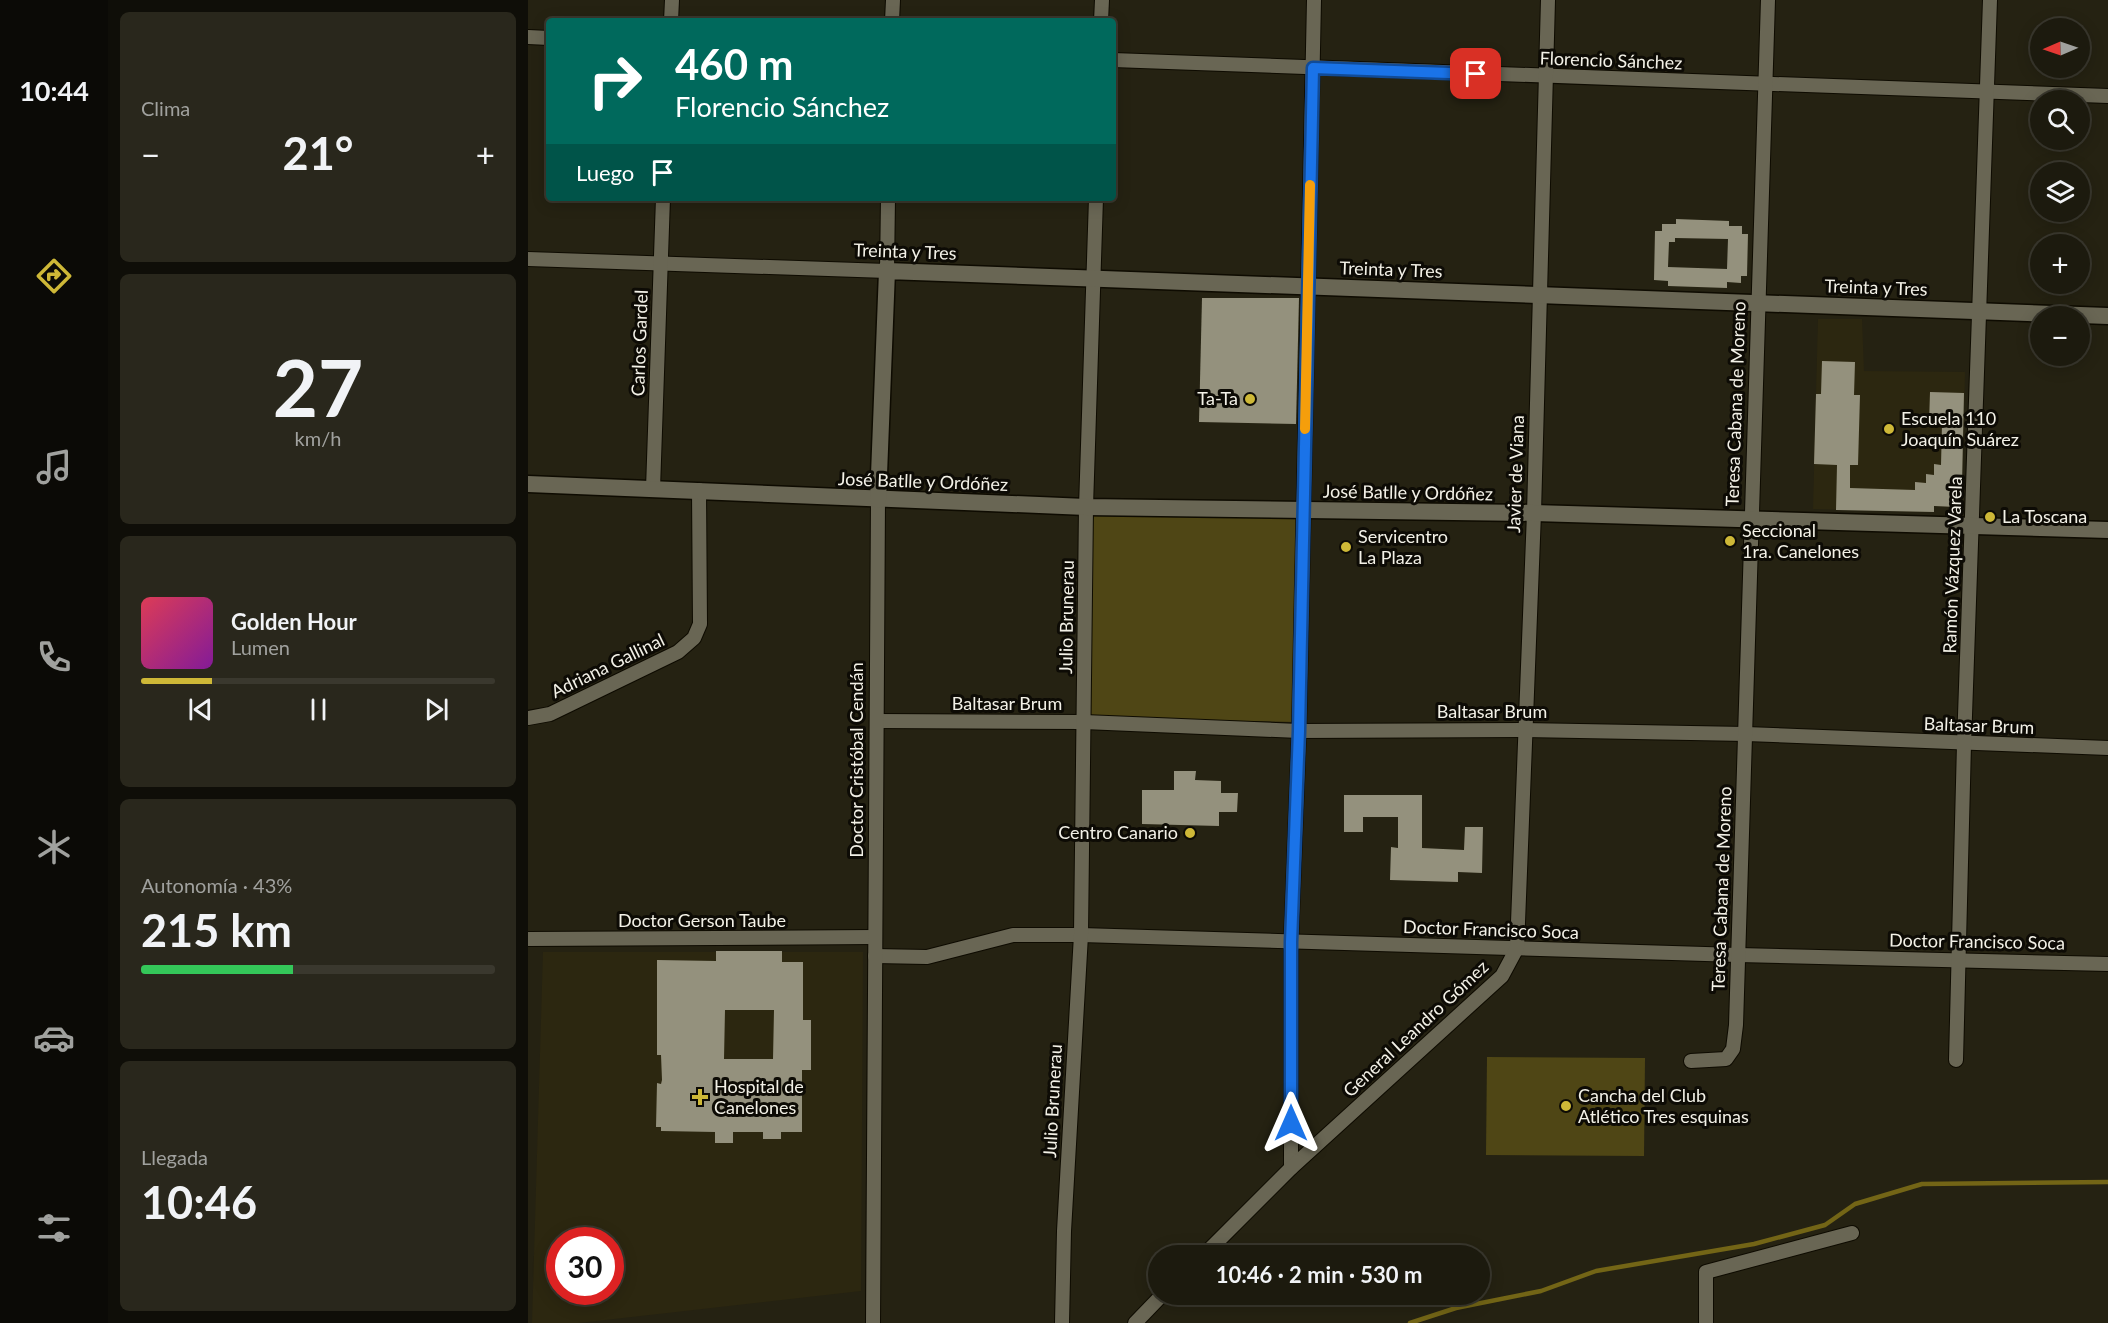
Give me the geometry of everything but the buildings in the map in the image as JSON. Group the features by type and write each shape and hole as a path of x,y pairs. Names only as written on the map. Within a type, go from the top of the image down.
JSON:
{"street":[{"path":"671,18 672,0"},
{"path":"892,18 893,0"},
{"path":"1101,18 1102,0"},
{"path":"1291,1168 1291,942 1299,731 1314,0"},
{"name":"Javier de Viana","path":"1517,948 1548,0"},
{"name":"Teresa Cabana de Moreno","path":"1691,1060 1726,1059 1733,1049 1746,734 1756,304 1768,0"},
{"name":"Ramón Vázquez Varela","path":"1956,1060 1964,744 1990,0"},
{"path":"528,37 546,38"},
{"name":"Florencio Sánchez","path":"1116,60 2108,96"},
{"name":"Carlos Gardel","path":"653,489 663,201"},
{"name":"Doctor Cristóbal Cendán","path":"873,1323 878,500 888,201"},
{"name":"Julio Brunerau","path":"1062,1323 1064,1231 1081,935 1086,507 1096,201"},
{"name":"Treinta y Tres","path":"528,259 2108,316"},
{"name":"José Batlle y Ordóñez","path":"528,484 1086,507 1533,513 2108,530"},
{"name":"Adriana Gallinal","path":"528,718 541,718 561,709 678,652 694,638 700,624 699,490"},
{"name":"Baltasar Brum","path":"877,721 1084,722 1299,731 1524,730 1746,734 2108,748"},
{"name":"Doctor Francisco Soca","path":"875,956 927,957 1013,935 1081,935 1738,956 2108,964"},
{"name":"Doctor Gerson Taube","path":"528,939 876,938"},
{"name":"General Leandro Gómez","path":"1214,1245 1291,1168 1502,976 1517,948"},
{"path":"1706,1323 1706,1272 1852,1233"},
{"path":"1135,1323 1152,1305"}],"shaded area":[{"name":"Escuela 110 Joaquín Suárez","path":"1818,319 1862,319 1864,371 1965,372 1962,485 1956,485 1956,507 1934,506 1934,512 1813,509"},
{"path":"1093,514 1298,519 1294,722 1088,718"},
{"name":"Hospital de Canelones","path":"543,952 863,952 861,1291 579,1323 532,1323"},
{"name":"Cancha del Club Atlético Tres esquinas","path":"1487,1057 1645,1058 1644,1156 1486,1155"}],"waterway":[{"path":"1410,1323 1456,1308 1541,1291 1596,1271 1754,1244 1825,1225 1855,1204 1922,1184 2108,1182"}],"slow traffic":[{"path":"1305,429 1310,185"}],"place":[{"name":"Ta-Ta","path":"1250,399"},
{"name":"Escuela 110 Joaquín Suárez","path":"1889,429"},
{"name":"La Toscana","path":"1990,517"},
{"name":"Seccional 1ra. Canelones","path":"1730,541"},
{"name":"Servicentro La Plaza","path":"1346,547"},
{"name":"Centro Canario","path":"1190,833"},
{"name":"Hospital de Canelones","path":"700,1097"},
{"name":"Cancha del Club Atlético Tres esquinas","path":"1566,1106"}],"route":[{"path":"1291,1123 1291,942 1299,731 1313,68 1476,74"}]}
